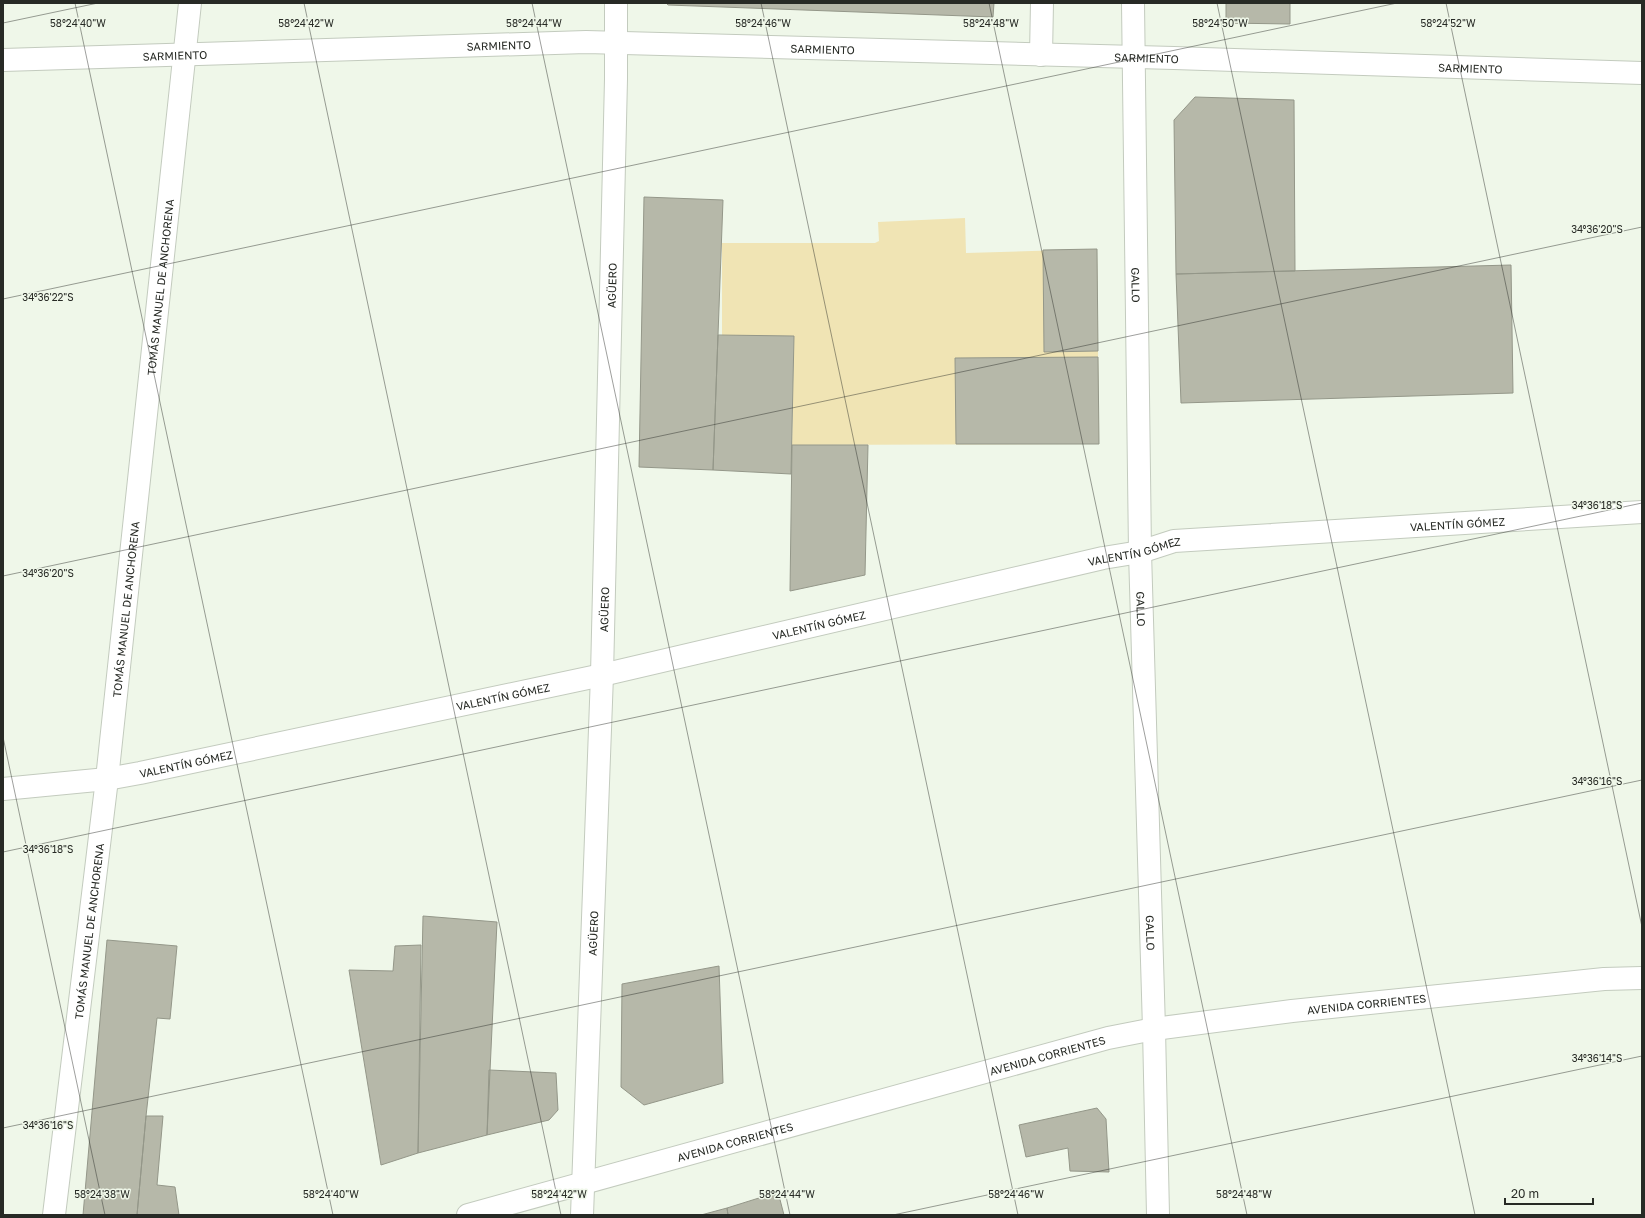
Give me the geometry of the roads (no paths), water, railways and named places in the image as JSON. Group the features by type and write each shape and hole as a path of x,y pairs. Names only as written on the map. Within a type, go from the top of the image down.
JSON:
{"street":[{"name":"TOMÁS MANUEL DE ANCHORENA","path":"54,1215 107,779 180,89 186,55 190,3"},
{"name":"AGÜERO","path":"582,1215 602,675 616,3"},
{"path":"1041,55 1042,3"},
{"name":"GALLO","path":"1133,3 1140,552 1158,1215"},
{"name":"SARMIENTO","path":"3,60 616,42 1642,73"},
{"name":"VALENTÍN GÓMEZ","path":"3,789 107,779 602,675 1103,558 1140,552 1174,541 1642,512"},
{"name":"AVENIDA CORRIENTES","path":"468,1215 1108,1038 1154,1029 1369,1002 1604,979 1642,978"}]}
